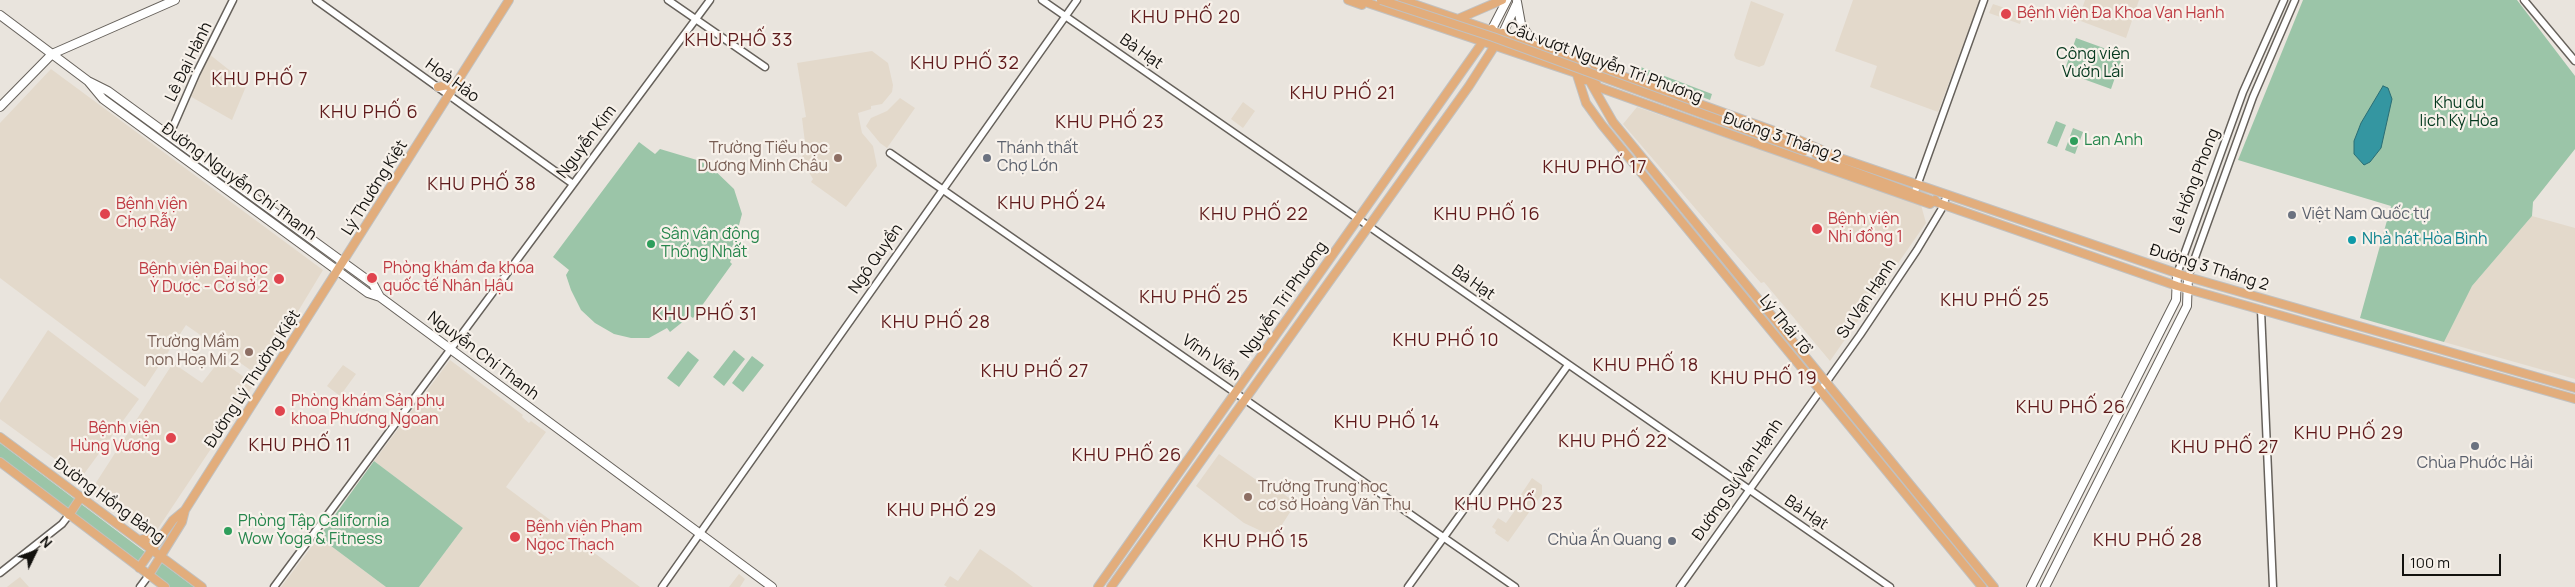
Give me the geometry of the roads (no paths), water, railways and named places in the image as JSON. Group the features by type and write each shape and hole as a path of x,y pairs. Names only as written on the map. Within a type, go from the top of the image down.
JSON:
{"main road":[{"path":"0,107 52,54 175,0"},
{"name":"Lý Thường Kiệt","path":"344,263 509,0"},
{"path":"1348,0 1372,6"},
{"path":"1359,0 1433,27 1470,36 1576,74 1582,79 1591,79 1595,73 1596,66 1589,60 1580,61 1504,33 1444,14 1414,1 1402,0"},
{"name":"Cầu vượt Nguyễn Tri Phương","path":"1381,0 1502,40 1816,154"},
{"path":"1460,18 1502,0"},
{"path":"1492,29 1507,0"},
{"path":"1504,33 1517,1"},
{"path":"1517,1 1521,24 1534,44"},
{"path":"0,15 52,54"},
{"name":"Nguyễn Tri Phương","path":"1098,587 1492,29"},
{"name":"Nguyễn Tri Phương","path":"1111,587 1369,227 1497,46 1504,33"},
{"name":"Đường Nguyễn Chí Thanh","path":"52,54 88,81 108,91"},
{"path":"1576,74 1576,66 1580,61"},
{"name":"Đường 3 Tháng 2","path":"1596,66 1799,140 1838,161 1847,172"},
{"name":"Lý Thái Tổ","path":"1576,74 1582,95 1590,109 1982,587"},
{"name":"Đường 3 Tháng 2","path":"1591,79 1678,114 1875,182 1915,192 1948,195 2177,274 2575,388"},
{"name":"Lý Thái Tổ","path":"1591,79 1600,102 1613,122 1994,587"},
{"name":"Đường Nguyễn Chí Thanh","path":"88,81 103,99 165,145 368,293 380,297"},
{"path":"438,87 458,83"},
{"name":"Nguyễn Chí Thanh","path":"108,91 373,284 380,297 772,587"},
{"path":"1600,102 1618,91"},
{"path":"152,135 157,127"},
{"name":"Đường 3 Tháng 2","path":"1736,134 1838,161"},
{"path":"165,145 170,136"},
{"name":"Đường 3 Tháng 2","path":"1816,154 1838,161 1944,205 2189,290 2575,399"},
{"path":"232,194 238,186"},
{"path":"258,213 262,204"},
{"path":"1679,218 1687,211"},
{"name":"Đường Lý Thường Kiệt","path":"139,568 173,520 185,510 344,263"},
{"name":"Lê Hồng Phong","path":"2031,587 2176,300 2177,274"},
{"name":"Lê Hồng Phong","path":"2045,587 2187,306 2188,277"},
{"name":"Đường Hồng Bàng","path":"0,437 202,587"},
{"path":"1189,458 1199,465"},
{"name":"Đường Hồng Bàng","path":"0,462 165,587"},
{"path":"69,515 80,497"},
{"name":"Đường Lý Thường Kiệt","path":"149,575 182,522 185,510"},
{"path":"139,540 163,535"}],"street":[{"name":"Lê Đại Hành","path":"170,136 196,74 233,0"},
{"name":"Hoà Hảo","path":"316,0 573,184"},
{"path":"668,0 765,67"},
{"name":"Nguyễn Kim","path":"274,587 710,0"},
{"name":"Bà Hạt","path":"1042,0 1890,587"},
{"name":"Ngô Quyền","path":"662,587 1077,0"},
{"path":"1915,192 1984,0"},
{"name":"Lê Hồng Phong","path":"2177,274 2244,92 2284,0"},
{"name":"Lê Hồng Phong","path":"2188,277 2253,97 2295,0"},
{"path":"2524,0 2575,61"},
{"name":"Vĩnh Viễn","path":"890,153 1515,587"},
{"name":"Sư Vạn Hạnh","path":"1820,390 1860,335 1944,205 1948,195"},
{"path":"2261,310 2272,587"},
{"path":"1408,587 1568,365"},
{"name":"Đường Sư Vạn Hạnh","path":"1680,587 1820,390"},
{"path":"0,573 62,524 69,515"},
{"path":"140,587 149,575"}],"water":[{"path":"2383,86 2388,88 2392,99 2381,148 2370,162 2364,165 2354,154 2354,141 2361,123"}],"place":[{"name":"Bệnh viện Đa Khoa Vạn Hạnh","path":"2006,14"},
{"name":"Lan Anh","path":"2074,141"},
{"name":"Trường Tiểu học Dương Minh Châu","path":"838,158"},
{"name":"Thánh thất Chợ Lớn","path":"987,158"},
{"name":"Bệnh viện Chợ Rẫy","path":"105,214"},
{"name":"Việt Nam Quốc tự","path":"2292,215"},
{"name":"Bệnh viện Nhi đồng 1","path":"1817,229"},
{"name":"Nhà hát Hòa Bình","path":"2352,240"},
{"name":"Sân vận động Thống Nhất","path":"651,244"},
{"name":"Phòng khám đa khoa quốc tế Nhân Hậu","path":"372,278"},
{"name":"Bệnh viện Đại học Y Dược - Cơ sở 2","path":"279,279"},
{"name":"Trường Mầm non Hoạ Mi 2","path":"249,352"},
{"name":"Phòng khám Sản phụ khoa Phương Ngoan","path":"280,411"},
{"name":"Bệnh viện Hùng Vương","path":"171,438"},
{"name":"Chùa Phước Hải","path":"2475,446"},
{"name":"Trường Trung học cơ sở Hoàng Văn Thụ","path":"1248,497"},
{"name":"Phòng Tập California Wow Yoga & Fitness","path":"228,531"},
{"name":"Bệnh viện Phạm Ngọc Thạch","path":"515,537"},
{"name":"Chùa Ấn Quang","path":"1672,541"}],"district":[{"name":"KHU PHỐ 20","path":"1186,18"},
{"name":"KHU PHỐ 33","path":"739,41"},
{"name":"KHU PHỐ 32","path":"965,64"},
{"name":"KHU PHỐ 7","path":"260,80"},
{"name":"KHU PHỐ 21","path":"1343,94"},
{"name":"KHU PHỐ 6","path":"369,113"},
{"name":"KHU PHỐ 23","path":"1110,123"},
{"name":"KHU PHỐ 17","path":"1595,168"},
{"name":"KHU PHỐ 38","path":"482,185"},
{"name":"KHU PHỐ 24","path":"1052,204"},
{"name":"KHU PHỐ 22","path":"1254,215"},
{"name":"KHU PHỐ 16","path":"1487,215"},
{"name":"KHU PHỐ 25","path":"1194,298"},
{"name":"KHU PHỐ 25","path":"1995,301"},
{"name":"KHU PHỐ 31","path":"705,315"},
{"name":"KHU PHỐ 28","path":"936,323"},
{"name":"KHU PHỐ 10","path":"1446,341"},
{"name":"KHU PHỐ 18","path":"1646,366"},
{"name":"KHU PHỐ 27","path":"1035,372"},
{"name":"KHU PHỐ 19","path":"1764,379"},
{"name":"KHU PHỐ 26","path":"2071,408"},
{"name":"KHU PHỐ 14","path":"1387,423"},
{"name":"KHU PHỐ 29","path":"2349,434"},
{"name":"KHU PHỐ 22","path":"1613,442"},
{"name":"KHU PHỐ 11","path":"300,446"},
{"name":"KHU PHỐ 27","path":"2225,448"},
{"name":"KHU PHỐ 26","path":"1127,456"},
{"name":"KHU PHỐ 23","path":"1509,505"},
{"name":"KHU PHỐ 29","path":"942,511"},
{"name":"KHU PHỐ 28","path":"2148,541"},
{"name":"KHU PHỐ 15","path":"1256,542"}],"park label":[{"name":"Công viên Vườn Lài","path":"2093,64"},
{"name":"Khu du lịch Kỳ Hòa","path":"2459,113"}]}
